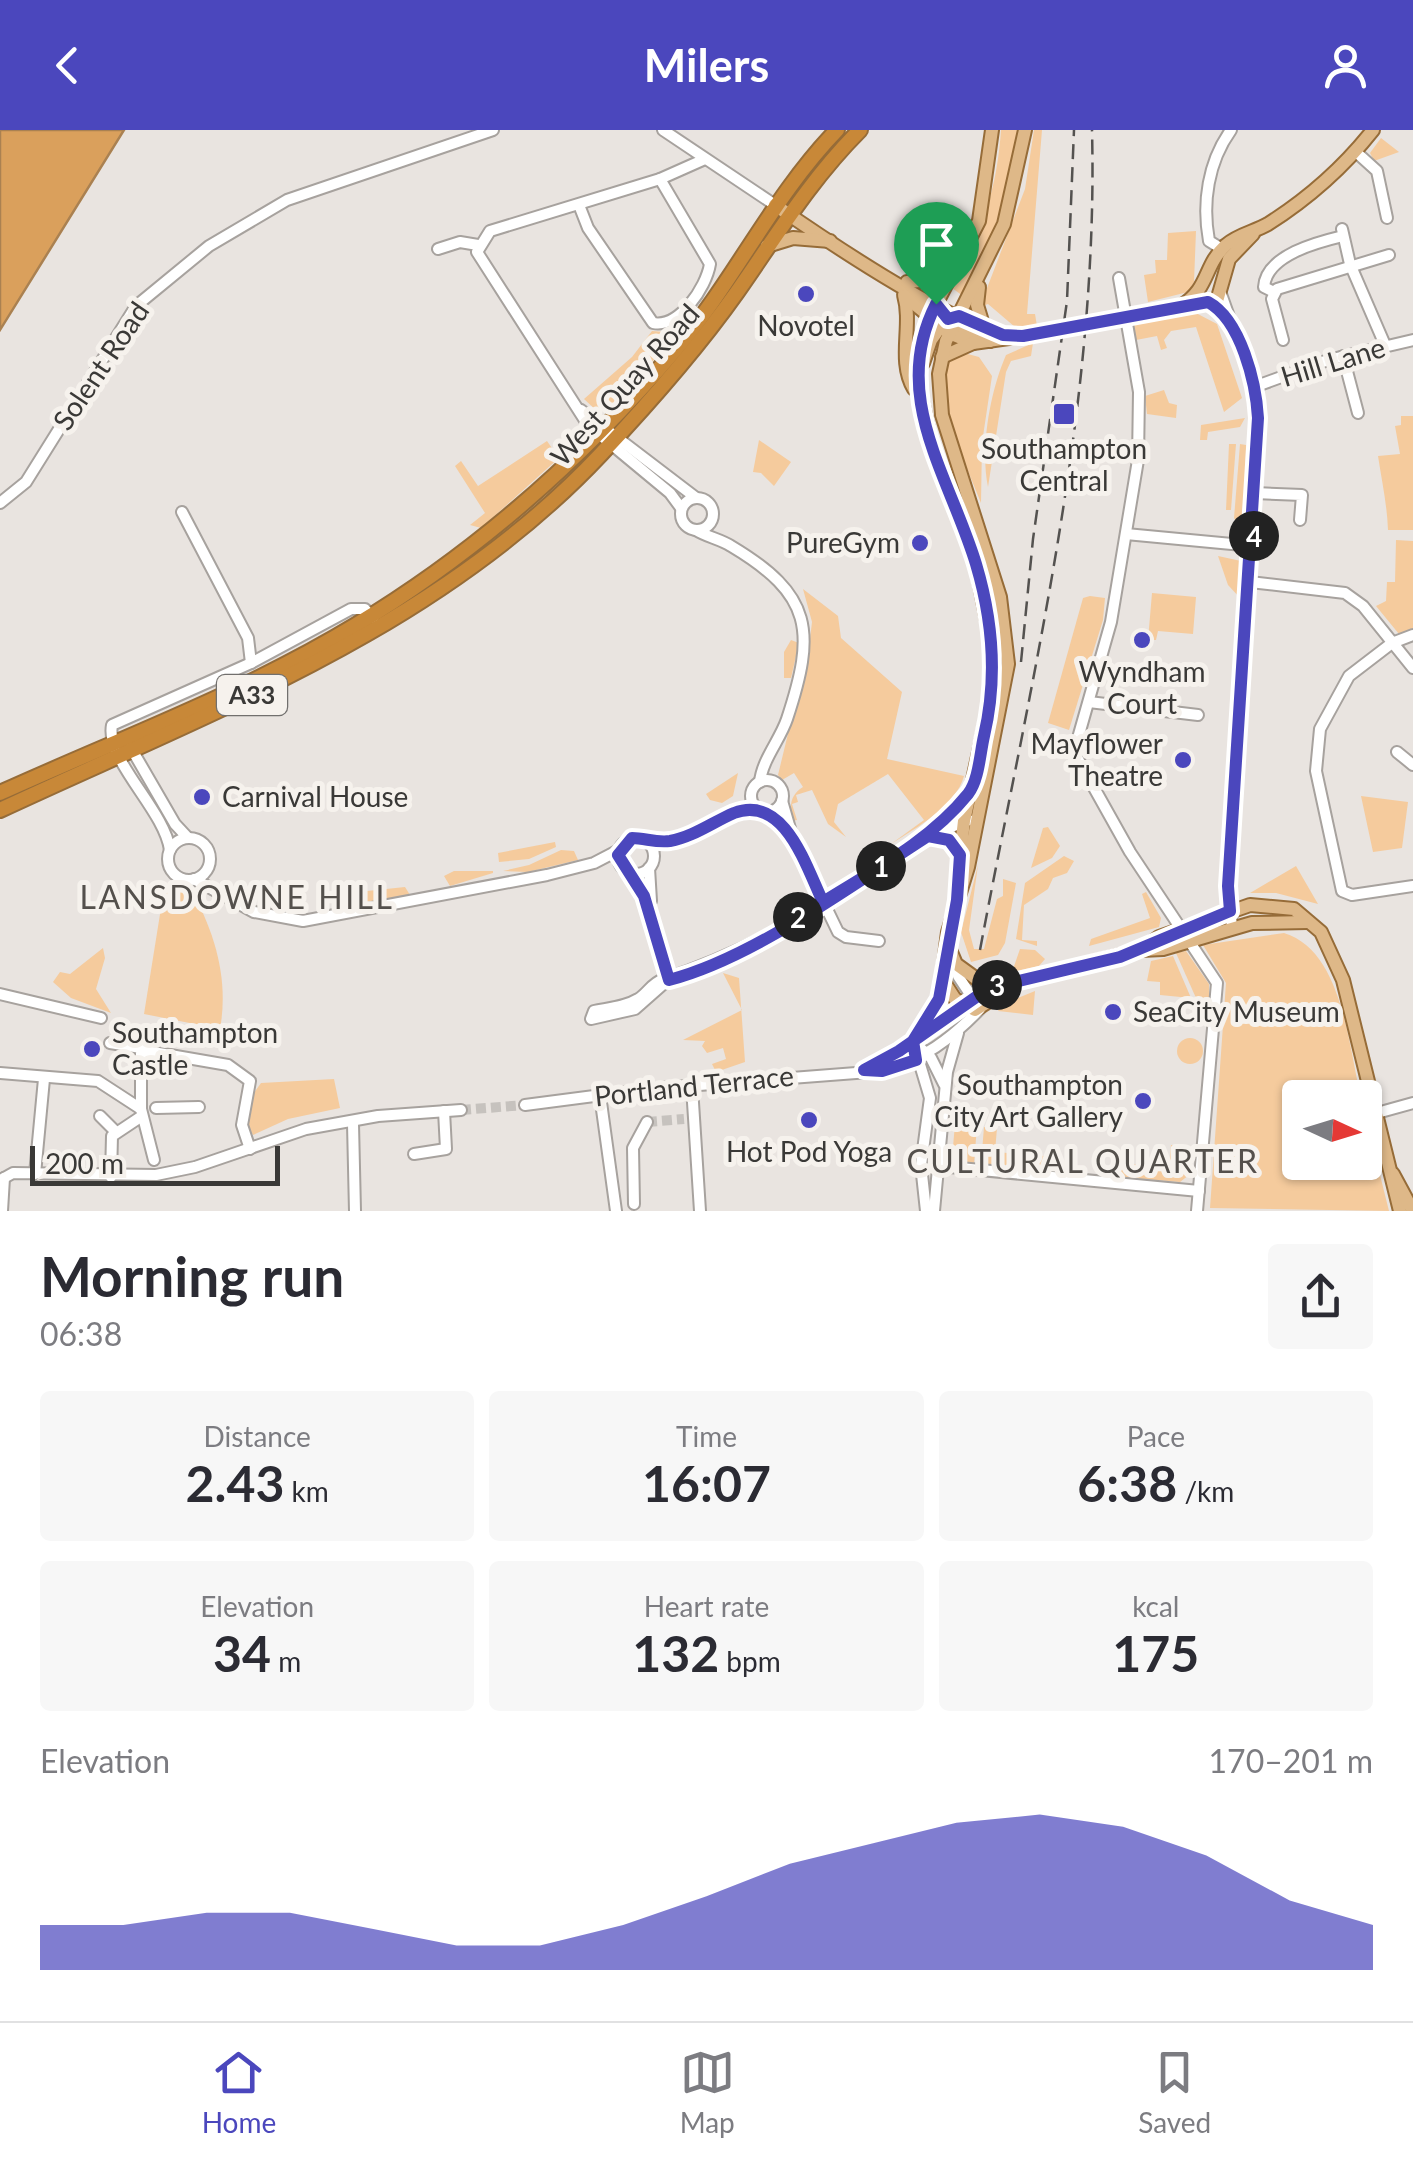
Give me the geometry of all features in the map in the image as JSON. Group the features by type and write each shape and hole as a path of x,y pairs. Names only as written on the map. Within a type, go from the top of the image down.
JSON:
{"highway":[{"name":"West Quay Road","path":"0,793 123,747 382,629 479,560 558,496 677,348 837,130"},
{"name":"West Quay Road","path":"0,810 372,616 469,548 608,435 687,359 767,246 781,209 860,130"}],"main road":[{"path":"936,304 971,240 985,198 992,130"},
{"path":"918,395 926,351 980,278 1004,224 1025,130"},
{"path":"1211,295 1222,250 1317,190 1356,152 1372,130"},
{"path":"781,209 897,286 973,343"},
{"path":"936,304 947,323 987,334 1014,336 1181,306 1211,295 1229,260 1254,232"},
{"path":"767,246 792,238 832,241"},
{"path":"897,286 933,280 971,240"},
{"path":"980,278 977,305 987,334"},
{"path":"897,286 936,304 947,323 938,387 942,415 986,544 1008,646 1006,681 960,855 957,900"},
{"path":"897,286 910,325 905,366 976,565 992,646 994,688 972,790 942,978 971,1004 1023,980"},
{"path":"942,357 987,334"},
{"path":"1184,936 1230,911 1250,906 1284,906 1321,932 1337,958 1368,1080"},
{"path":"946,941 956,964 989,988 1141,950 1153,940 1232,927 1308,922"},
{"path":"1382,1133 1400,1211"},
{"path":"1392,1172 1413,1211"}],"street":[{"name":"Solent Road","path":"0,503 26,482 136,306 209,246 287,200 493,130"},
{"path":"663,130 781,209"},
{"path":"1222,250 1209,241 1207,189 1221,144 1230,130"},
{"path":"1356,152 1377,171 1391,205 1388,218"},
{"path":"706,159 660,180 490,231 478,245 478,259 580,410 670,494 681,508 683,522 725,542 788,588 803,614 804,638 789,714 760,782 759,806 793,840"},
{"path":"579,206 588,228 652,323 664,325 675,320 708,277 710,264 660,180"},
{"path":"1283,340 1285,325 1275,264 1343,232 1350,264 1385,345"},
{"path":"438,249 460,242 478,245"},
{"path":"1278,290 1350,264 1389,255"},
{"path":"1119,278 1135,360 1140,414 1111,622 1074,745 1075,760 1218,989 1197,1211"},
{"path":"1211,295 1230,322 1254,387 1258,418 1253,546 1232,802 1232,927"},
{"name":"Hill Lane","path":"1254,387 1343,356 1413,340"},
{"path":"1343,356 1358,414"},
{"path":"608,435 710,504 712,520 725,542"},
{"path":"1255,493 1302,494 1300,520"},
{"path":"681,508 695,497"},
{"path":"182,512 248,638 252,662"},
{"path":"696,530 712,520"},
{"path":"1126,534 1253,546"},
{"path":"1250,582 1345,593 1363,606 1413,668"},
{"name":"West Quay Road","path":"123,747 112,724 267,655 351,609 359,607 372,616"},
{"path":"372,616 382,629"},
{"path":"1413,635 1392,643 1350,676 1320,729 1316,751 1319,788 1334,840 1338,878 1346,894 1413,886"},
{"path":"248,638 267,655"},
{"path":"1089,702 1198,715"},
{"path":"123,747 175,824 188,838 208,849 209,865 226,896"},
{"path":"123,747 157,814 170,850 171,870 180,878 194,880 260,914 303,921 594,863 632,838 648,842 676,840 736,813 782,801"},
{"path":"768,760 793,840 842,936 872,938"},
{"path":"760,782 776,783"},
{"path":"932,835 972,790"},
{"path":"949,814 969,817"},
{"path":"669,980 635,1009 591,1019 594,1011 634,1002 657,982 740,951 932,835 969,817"},
{"path":"932,835 949,840 960,855"},
{"path":"170,850 188,838"},
{"path":"594,863 627,870 651,865 676,840"},
{"path":"648,842 655,937"},
{"path":"619,850 644,896 669,980"},
{"path":"194,880 209,865"},
{"path":"956,964 971,1004 989,988"},
{"name":"Portland Terrace","path":"913,1041 939,999 942,978"},
{"path":"0,994 101,1018"},
{"name":"Portland Terrace","path":"525,1105 882,1071 916,1060 958,1032 971,1004"},
{"name":"Portland Terrace","path":"864,1070 971,1004"},
{"path":"934,1211 945,1087 958,1032"},
{"path":"913,1041 928,1053 945,1087"},
{"path":"913,1041 930,1098 921,1164 926,1211"},
{"path":"110,1043 228,1065 250,1081 242,1125 250,1148"},
{"path":"144,1049 146,1110 154,1160"},
{"path":"0,1073 98,1081 146,1110"},
{"path":"35,1174 44,1079"},
{"path":"692,1087 689,1119 700,1211"},
{"path":"600,1095 616,1211"},
{"path":"1382,1112 1413,1103"},
{"path":"115,1130 146,1110 199,1106"},
{"path":"2,1211 2,1176 13,1173 111,1177 168,1173 290,1132 353,1124 378,1116 461,1110"},
{"path":"414,1154 446,1149 444,1111"},
{"path":"100,1116 115,1130"},
{"path":"634,1204 634,1148 647,1122"},
{"path":"353,1124 356,1211"},
{"path":"111,1177 115,1130"},
{"path":"939,1166 1199,1190"}],"shaded area":[{"path":"0,130 124,130 0,330"},
{"path":"1001,130 1018,130 1011,174 991,236 963,296 952,288 986,212"},
{"path":"1034,130 1042,130 1027,314 1035,314 1037,326 1015,327 988,304 983,306 1025,189"},
{"path":"1381,138 1399,152 1374,161 1370,153"},
{"path":"1196,231 1194,282 1188,292 1148,302 1144,275 1156,273 1155,260 1167,260 1168,233"},
{"path":"1194,312 1217,324 1242,398 1224,412 1196,327 1171,331 1164,340 1167,348 1161,350 1157,336 1136,340 1133,324"},
{"path":"652,331 665,332 673,338 612,407 597,411 584,399 632,357"},
{"path":"1033,343 1031,356 1011,361 1006,372 988,487 986,438 1000,370 1006,355"},
{"path":"964,353 979,357 992,376 982,443 981,503 954,433 947,397 948,360"},
{"path":"1164,390 1169,403 1177,405 1176,418 1147,414 1145,396"},
{"path":"1401,416 1413,416 1413,530 1388,530 1378,456 1400,454 1395,426 1401,425"},
{"path":"1245,418 1240,427 1208,432 1207,440 1200,440 1201,425"},
{"path":"580,430 580,439 481,528 470,525 485,513 455,466 461,461 478,486 547,441 554,451"},
{"path":"759,440 791,462 774,486 761,473 753,472"},
{"path":"1229,444 1236,444 1231,510 1226,510"},
{"path":"1240,444 1246,445 1244,519 1239,527 1234,518"},
{"path":"1396,540 1413,541 1413,630 1399,634 1376,606 1386,601 1387,582 1395,582"},
{"path":"1218,556 1241,561 1241,599 1228,585"},
{"path":"803,589 838,616 841,638 902,692 887,759 964,776 944,806 891,844 924,820 888,774 838,804 834,822 846,837 828,824 812,790 796,795 798,802 792,804 797,820 793,821 791,810 792,801 795,794 803,787 794,773 782,780 778,775 809,647 812,622"},
{"path":"1152,593 1196,597 1193,634 1158,631 1156,640 1148,640"},
{"path":"1083,598 1105,598 1103,620 1069,730 1048,723"},
{"path":"791,640 799,643 791,678 784,678 784,652"},
{"path":"738,773 733,796 722,803 710,800 706,794"},
{"path":"1361,796 1408,802 1402,848 1373,852"},
{"path":"1048,827 1060,846 1052,858 1031,868 1043,828"},
{"path":"555,842 556,847 529,859 499,862 498,853"},
{"path":"561,850 574,851 578,860 528,872 503,871 529,865"},
{"path":"1064,856 1074,861 1067,873 1053,878 1048,889 1024,905 1022,940 1037,941 1037,946 1016,939 1025,883"},
{"path":"978,865 969,930 974,949 984,949 997,899 1003,896 1003,879 1016,883 1005,943 998,955 971,962 961,932"},
{"path":"1296,866 1318,904 1276,893 1250,893"},
{"path":"454,871 493,873 450,886 444,876"},
{"path":"165,883 191,890 207,923 221,975 220,1029 144,1014"},
{"path":"405,887 410,895 346,907 348,893"},
{"path":"1146,892 1161,918 1159,927 1089,946 1091,939 1150,918 1142,894"},
{"path":"1284,933 1304,943 1319,959 1340,1003 1357,1080 1282,1080 1282,1180 1381,1180 1389,1211 1210,1208 1226,983 1203,945"},
{"path":"103,948 105,958 96,989 111,1013 71,998 53,982 60,972 70,974"},
{"path":"1020,949 1035,950 1045,959 1039,966 1012,972"},
{"path":"1186,951 1209,984 1209,1000 1196,998 1176,953"},
{"path":"1173,956 1191,998 1160,995 1160,982 1147,981 1151,961"},
{"path":"723,973 739,978 741,1008"},
{"path":"1035,991 1033,1015 998,1011 1003,1004"},
{"path":"741,1010 745,1062 716,1072 712,1064 726,1059 723,1048 707,1053 702,1046 705,1041 683,1040"},
{"path":"1190,1038 1199,1042 1203,1051 1199,1060 1190,1064 1181,1060 1177,1051 1181,1042"},
{"path":"334,1079 340,1108 288,1119 253,1135 247,1125 253,1094 261,1083"},
{"path":"955,1124 977,1126 974,1164 952,1158"},
{"path":"984,1127 997,1128 995,1152 1045,1156 1044,1170 981,1164"},
{"path":"1171,1145 1192,1147 1189,1175 1180,1182 1118,1177 1119,1163 1169,1168"}],"tunnel":[{"path":"461,1110 525,1105"},
{"path":"647,1122 684,1119"}],"railway":[{"path":"1021,662 1033,539 1067,301 1074,130"},
{"path":"980,950 1040,644 1073,440 1085,337 1092,130"}],"place":[{"name":"Novotel","path":"806,294"},
{"name":"Southampton Central","path":"1064,414"},
{"name":"PureGym","path":"920,543"},
{"name":"Wyndham Court","path":"1142,640"},
{"name":"Mayflower Theatre","path":"1183,760"},
{"name":"Carnival House","path":"202,797"},
{"name":"SeaCity Museum","path":"1113,1012"},
{"name":"Southampton Castle","path":"92,1049"},
{"name":"Southampton City Art Gallery","path":"1143,1101"},
{"name":"Hot Pod Yoga","path":"809,1120"}],"district":[{"name":"LANSDOWNE HILL","path":"237,898"},
{"name":"CULTURAL QUARTER","path":"1083,1162"}],"route":[{"path":"936,304 920,343 918,395 976,565 994,668 990,711 972,790 937,822 928,836 823,902 793,840 768,812 758,809 736,813 676,840 648,842 632,838 620,847 618,855 644,896 669,980 740,951 823,902 858,881 928,836 937,834 949,840 960,855 957,900 944,952 939,999 913,1041 916,1060 874,1071 864,1070 899,1051 913,1041 933,1028 980,992 1120,957 1141,950 1158,937 1230,911 1228,886 1253,546 1258,418 1254,387 1230,322 1208,302 1014,336 959,316 948,319 936,304"}]}
